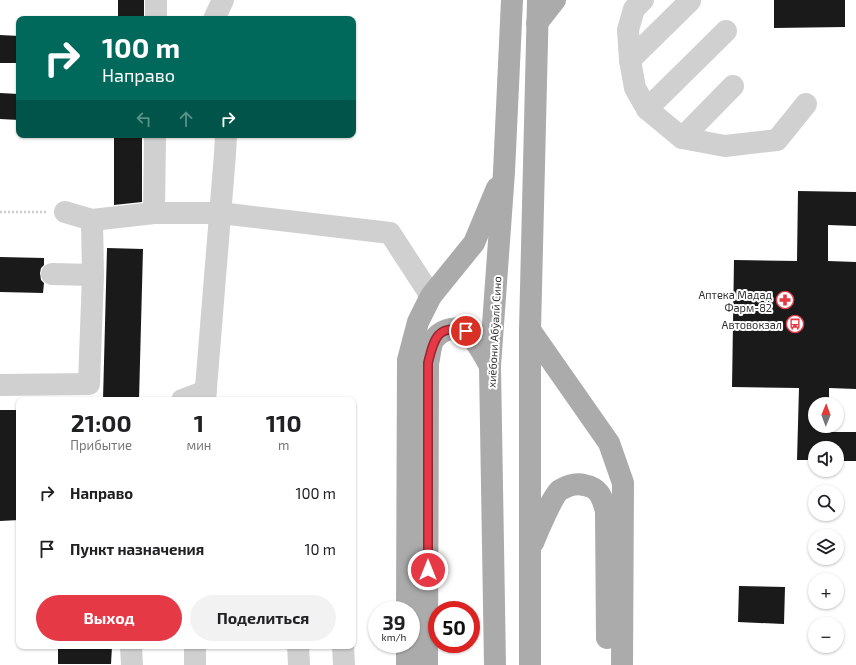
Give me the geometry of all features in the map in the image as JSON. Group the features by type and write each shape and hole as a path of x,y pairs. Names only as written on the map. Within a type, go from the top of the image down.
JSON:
{"main road":[{"path":"530,665 530,330 538,0"},
{"path":"537,23 555,0"},
{"name":"хиёбони Абӯалӣ Сино","path":"495,665 490,366 504,172 507,5"},
{"path":"407,601 408,360 418,322 431,296 474,242 504,172"},
{"path":"428,665 428,363 433,341 443,331 454,328 466,331 490,366"},
{"path":"530,330 609,443 623,483 622,665"},
{"path":"530,549 548,510 559,491 577,483 590,486 600,494 606,511 607,665"},
{"path":"407,653 407,665"}],"street":[{"path":"156,0 156,16"},
{"path":"215,16 223,0"},
{"path":"643,0 634,9 628,30 630,60 635,88 647,109 682,138 725,146 777,140 806,104"},
{"path":"630,60 690,1"},
{"path":"647,109 726,31"},
{"path":"682,138 733,86"},
{"path":"154,213 155,138"},
{"path":"206,395 226,138"},
{"path":"65,212 92,220 154,213 220,213 390,232 431,296"},
{"path":"0,385 89,384 93,275 92,220"},
{"path":"52,274 93,275"},
{"path":"131,649 132,665"},
{"path":"195,649 195,665"},
{"path":"298,649 299,665"},
{"path":"343,649 344,665"}],"path":[{"path":"0,212 65,212"}],"building":[{"path":"118,0 144,0 144,16 118,16"},
{"path":"774,0 845,0 845,27 774,28"},
{"path":"0,35 16,36 16,63 0,63"},
{"path":"0,93 16,94 16,120 0,119"},
{"path":"114,138 142,138 142,202 114,205"},
{"name":"Автовокзал","path":"798,191 856,192 856,226 828,225 828,261 856,262 856,389 829,388 829,397 808,397 808,433 856,432 856,461 844,461 844,441 808,441 808,460 797,460 799,388 732,387 734,260 797,261"},
{"path":"107,248 143,249 139,397 103,397"},
{"path":"0,257 44,258 44,265 41,268 40,273 41,280 44,283 43,293 0,292"},
{"path":"0,410 16,410 16,520 0,521"},
{"path":"739,586 785,587 784,624 738,622"},
{"path":"58,649 112,649 111,664 58,664"}],"place":[{"name":"Аптека Мадад Фарм-82","path":"785,300"},
{"name":"Автовокзал","path":"795,324"}],"route":[{"path":"428,570 428,363 433,341 443,331 454,328 466,331"}]}
